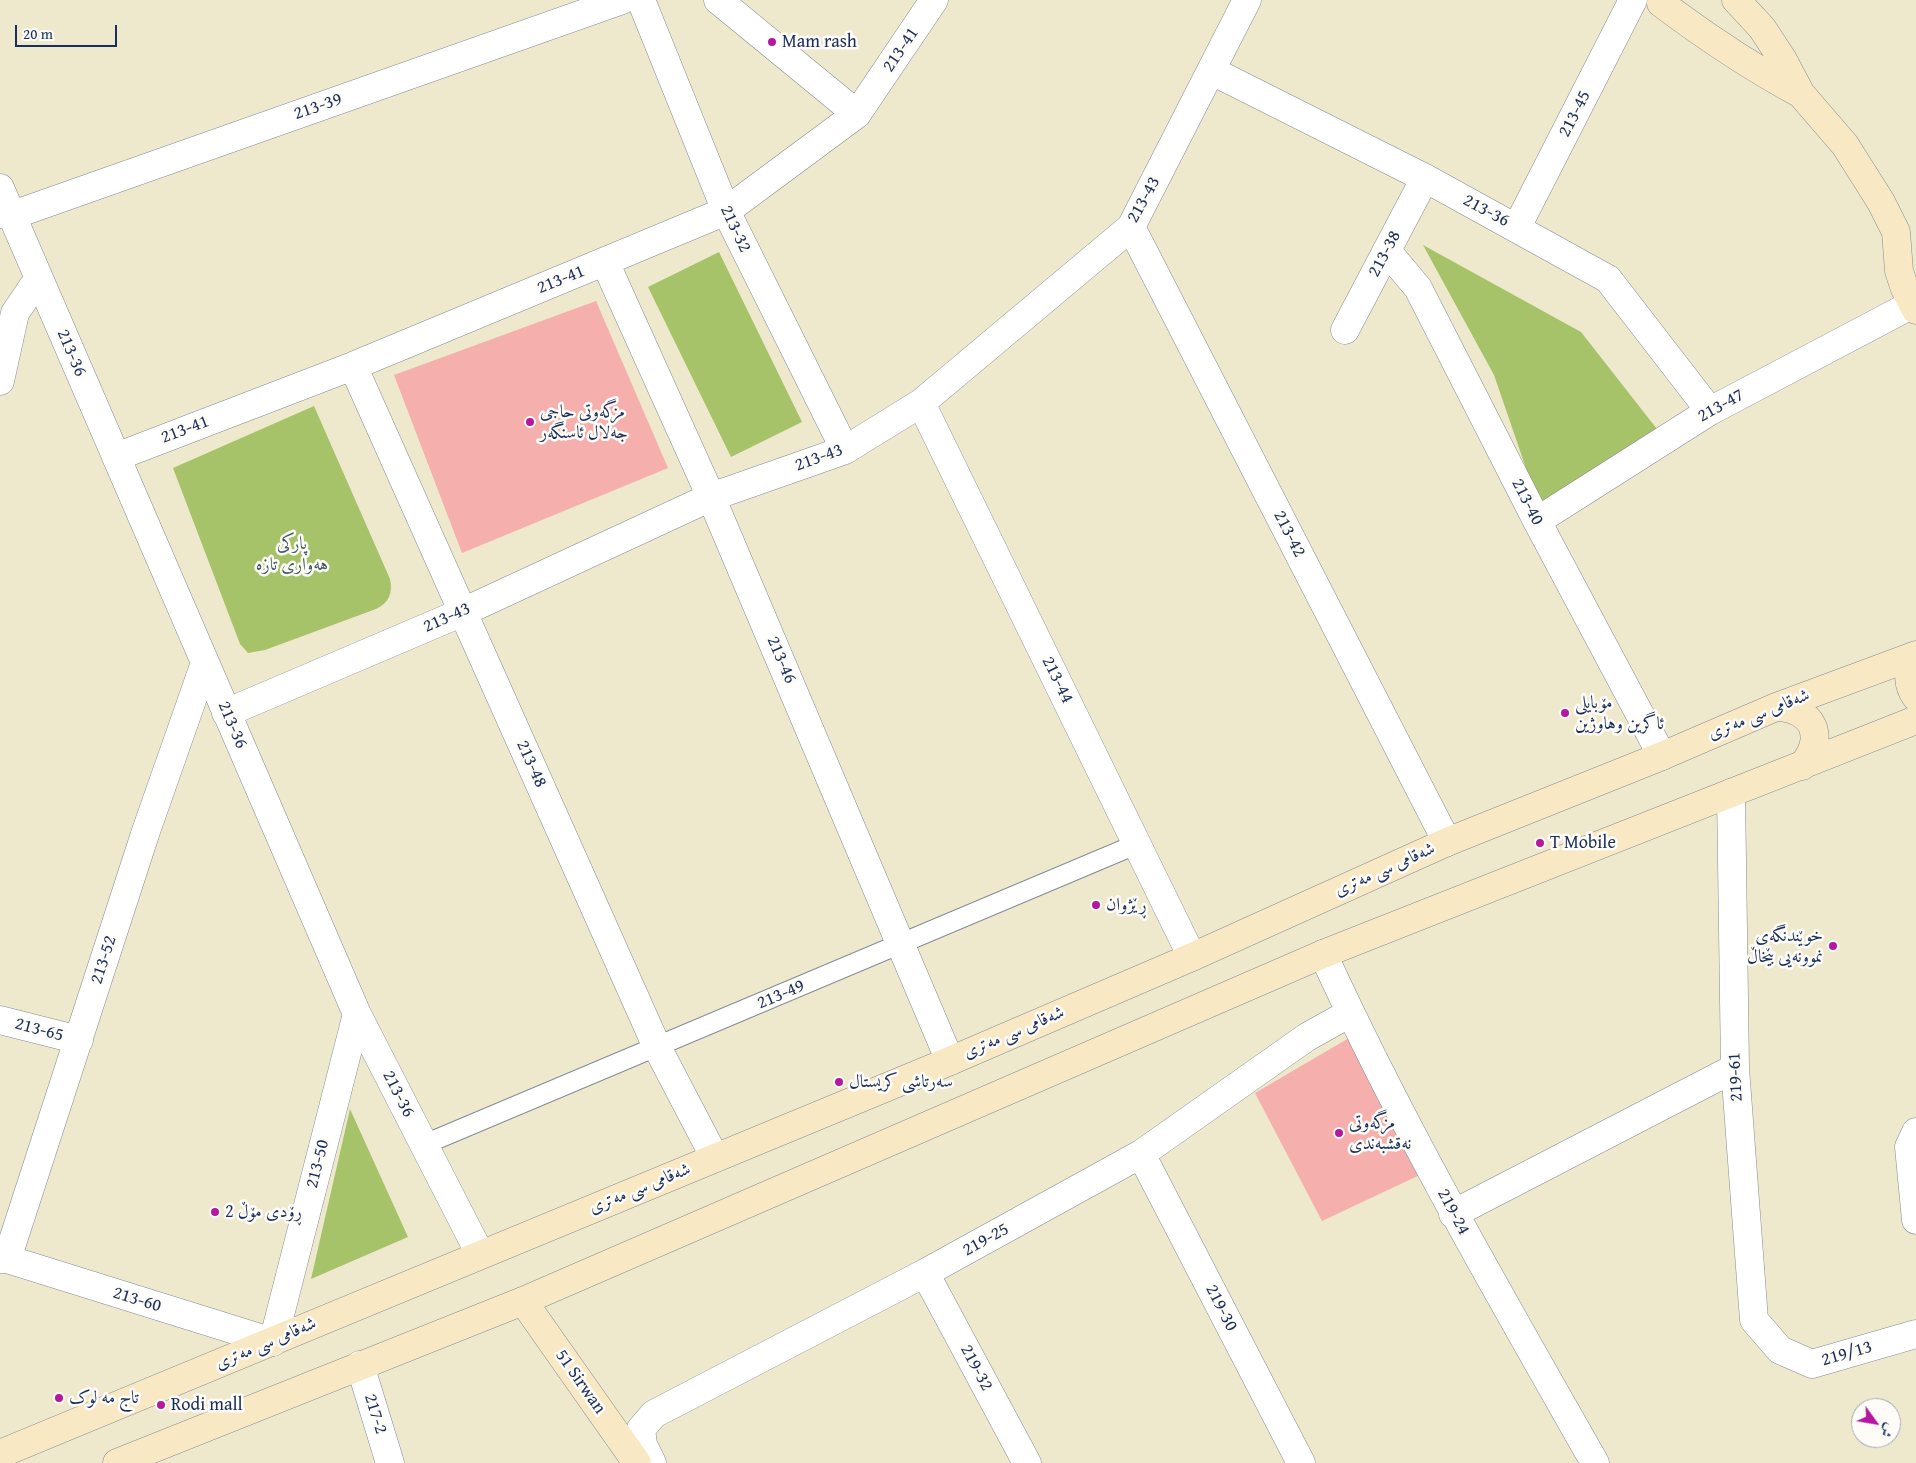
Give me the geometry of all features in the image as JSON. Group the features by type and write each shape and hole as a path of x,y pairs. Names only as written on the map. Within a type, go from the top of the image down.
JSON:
{"main road":[{"path":"1736,0 1762,28 1783,60 1800,94 1845,145 1906,240 1900,271 1914,307"},
{"path":"1660,1 1713,42 1800,94"},
{"name":"شەقامی سی مەتری","path":"0,1454 950,1061 1192,957 1447,842 1662,756 1776,707 1916,655"},
{"path":"1916,659 1912,662 1909,676 1911,690 1916,697"},
{"path":"1776,707 1790,708 1804,714 1813,726 1815,741 1811,755 1802,766"},
{"path":"118,1463 523,1301 1323,954 1916,720"},
{"name":"51 Sirwan","path":"523,1301 637,1463"}],"street":[{"name":"213-39","path":"7,215 622,0"},
{"name":"213-32","path":"641,0 726,211 845,450"},
{"path":"718,0 857,114"},
{"name":"213-41","path":"116,456 354,366 726,211 857,114 934,0"},
{"name":"213-43","path":"226,714 463,612 711,497 845,450 921,403 1131,227 1247,0"},
{"name":"213-45","path":"1517,228 1633,0"},
{"name":"213-36","path":"1212,71 1425,178 1608,279 1710,411"},
{"name":"213-38","path":"1345,330 1425,178"},
{"name":"213-36","path":"0,188 7,215 38,279 116,456 357,1014 480,1254"},
{"name":"213-42","path":"1131,227 1447,842"},
{"name":"213-40","path":"1387,251 1418,288 1537,521 1662,756"},
{"name":"213-46","path":"605,262 711,497 950,1061"},
{"path":"0,381 15,313 38,279"},
{"name":"213-47","path":"1537,521 1710,411 1914,307"},
{"name":"213-48","path":"354,366 657,1047 715,1158"},
{"name":"213-44","path":"921,403 1192,957"},
{"name":"213-52","path":"4,1259 146,831 205,663"},
{"name":"219-61","path":"1731,794 1735,1068 1754,1320 1780,1350"},
{"name":"219-24","path":"1323,954 1350,1013 1453,1214 1595,1463"},
{"name":"219-25","path":"652,1463 644,1446 641,1429 654,1414 925,1273 1141,1154 1307,1038 1350,1013"},
{"name":"213-50","path":"273,1342 357,1014"},
{"name":"213-65","path":"0,1020 78,1040"},
{"path":"1453,1214 1735,1068"},
{"path":"1916,1132 1908,1147 1916,1220"},
{"name":"219-30","path":"1141,1154 1301,1463"},
{"name":"213-60","path":"4,1259 273,1342"},
{"name":"219-32","path":"925,1273 1026,1463"},
{"name":"219/13","path":"1780,1350 1812,1364 1916,1334"},
{"name":"217-2","path":"360,1365 390,1463"}],"lane":[{"name":"213-49","path":"424,1145 1137,844"}],"green space":[{"path":"1423,245 1581,332 1657,429 1539,506 1494,375"},
{"path":"719,252 802,422 731,457 648,287"},
{"name":"پارکی هەواری تازە","path":"314,406 390,579 391,589 389,597 384,604 376,609 265,650 248,653 240,644 173,468"},
{"path":"350,1109 408,1237 311,1279"}],"building":[{"name":"مزگەوتی حاجی جەلال ئاسنگەر","path":"596,301 668,468 462,553 394,375"},
{"name":"مزگەوتی نەقشبەندی","path":"1349,1038 1424,1173 1322,1221 1255,1093"}],"place":[{"name":"Mam rash","path":"772,42"},
{"name":"مزگەوتی حاجی جەلال ئاسنگەر","path":"530,422"},
{"name":"مۆبایلی ئاگرین وهاوژین","path":"1565,713"},
{"name":"T Mobile","path":"1540,843"},
{"name":"ڕێژوان","path":"1096,905"},
{"name":"خوێندنگەی نموونەیی بێخاڵ","path":"1833,946"},
{"name":"سەرتاشی کریستال","path":"839,1082"},
{"name":"مزگەوتی نەقشبەندی","path":"1339,1133"},
{"name":"ڕۆدی مۆڵ 2","path":"215,1212"},
{"name":"تاج مه لوک","path":"59,1398"},
{"name":"Rodi mall","path":"161,1405"}]}
